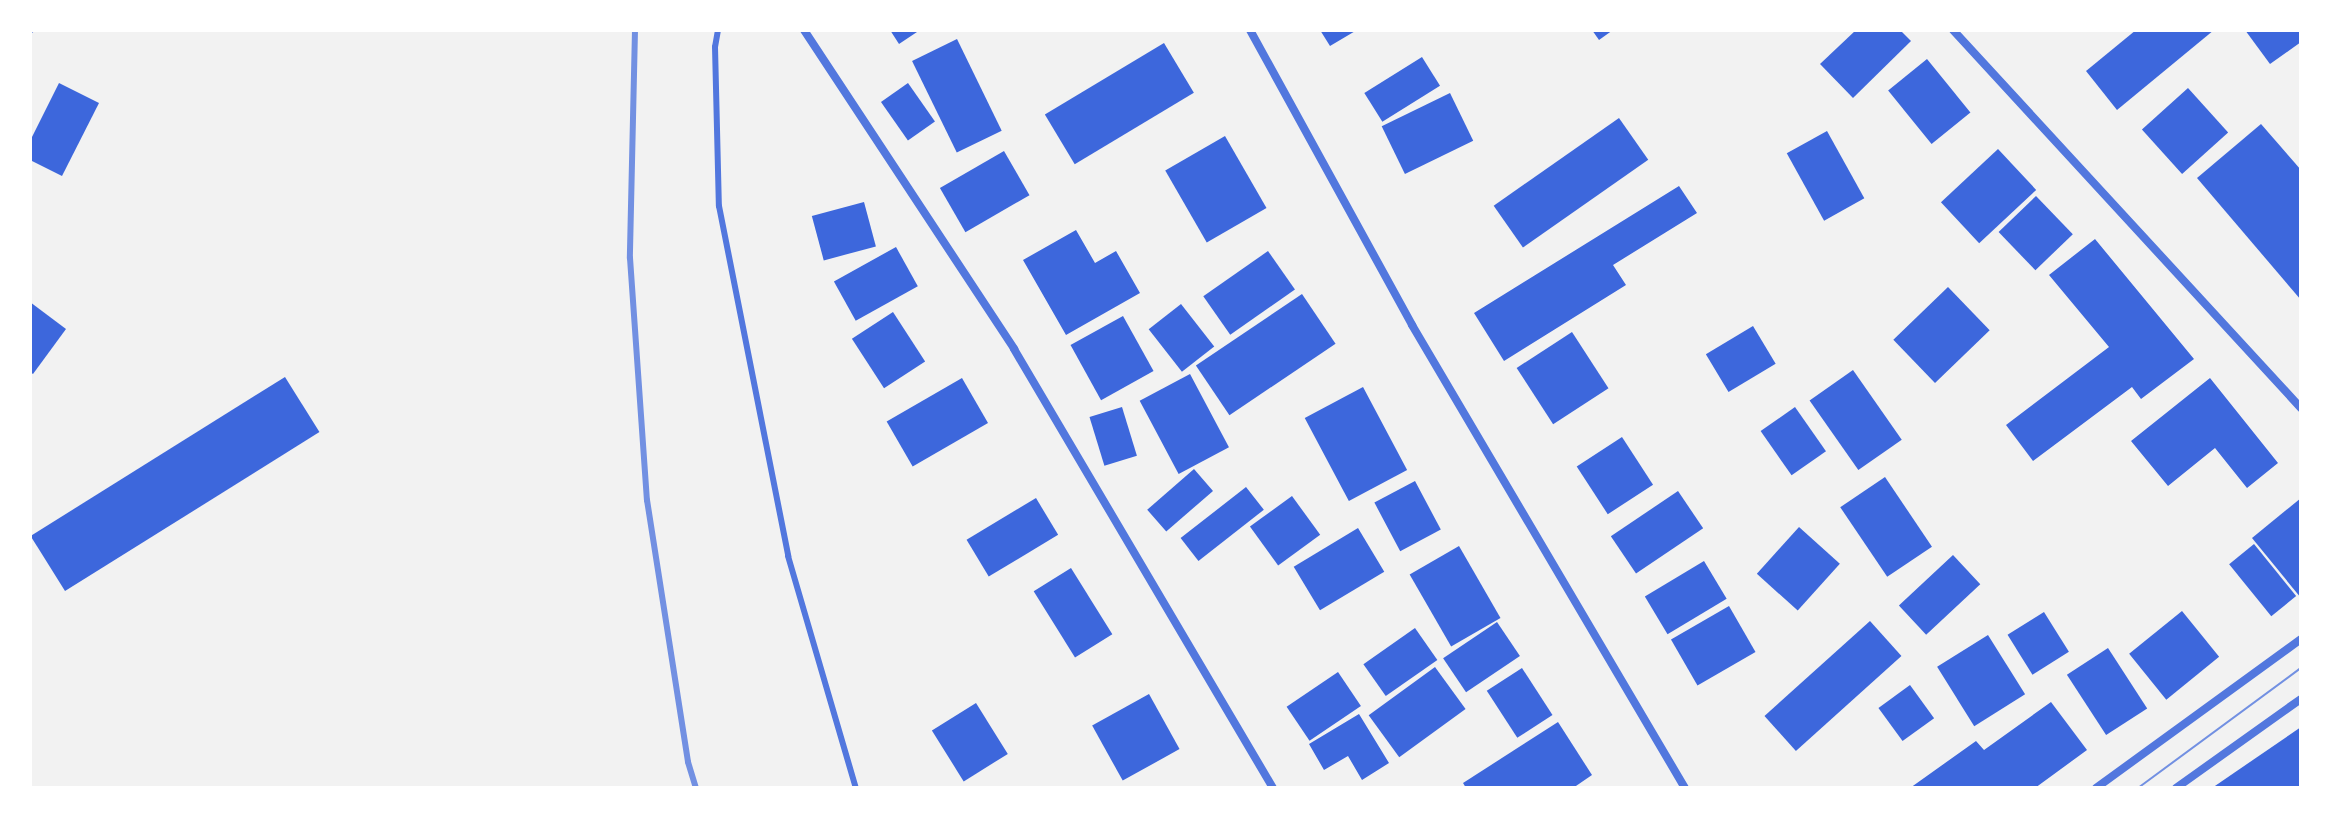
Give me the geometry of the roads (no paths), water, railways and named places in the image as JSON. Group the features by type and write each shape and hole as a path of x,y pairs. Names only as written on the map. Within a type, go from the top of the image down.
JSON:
{"street":[{"path":"804,30 1014,349 1273,788"},
{"path":"1250,30 1412,325 1685,788"},
{"path":"1953,30 2301,408"},
{"path":"2096,788 2301,639"},
{"path":"2176,788 2301,699"}],"lane":[{"path":"718,30 715,47 719,206 788,556 856,788"}],"tram line":[{"path":"2138,788 2301,668"}],"railway":[{"path":"635,30 630,258 647,500 688,762 696,788"}]}
